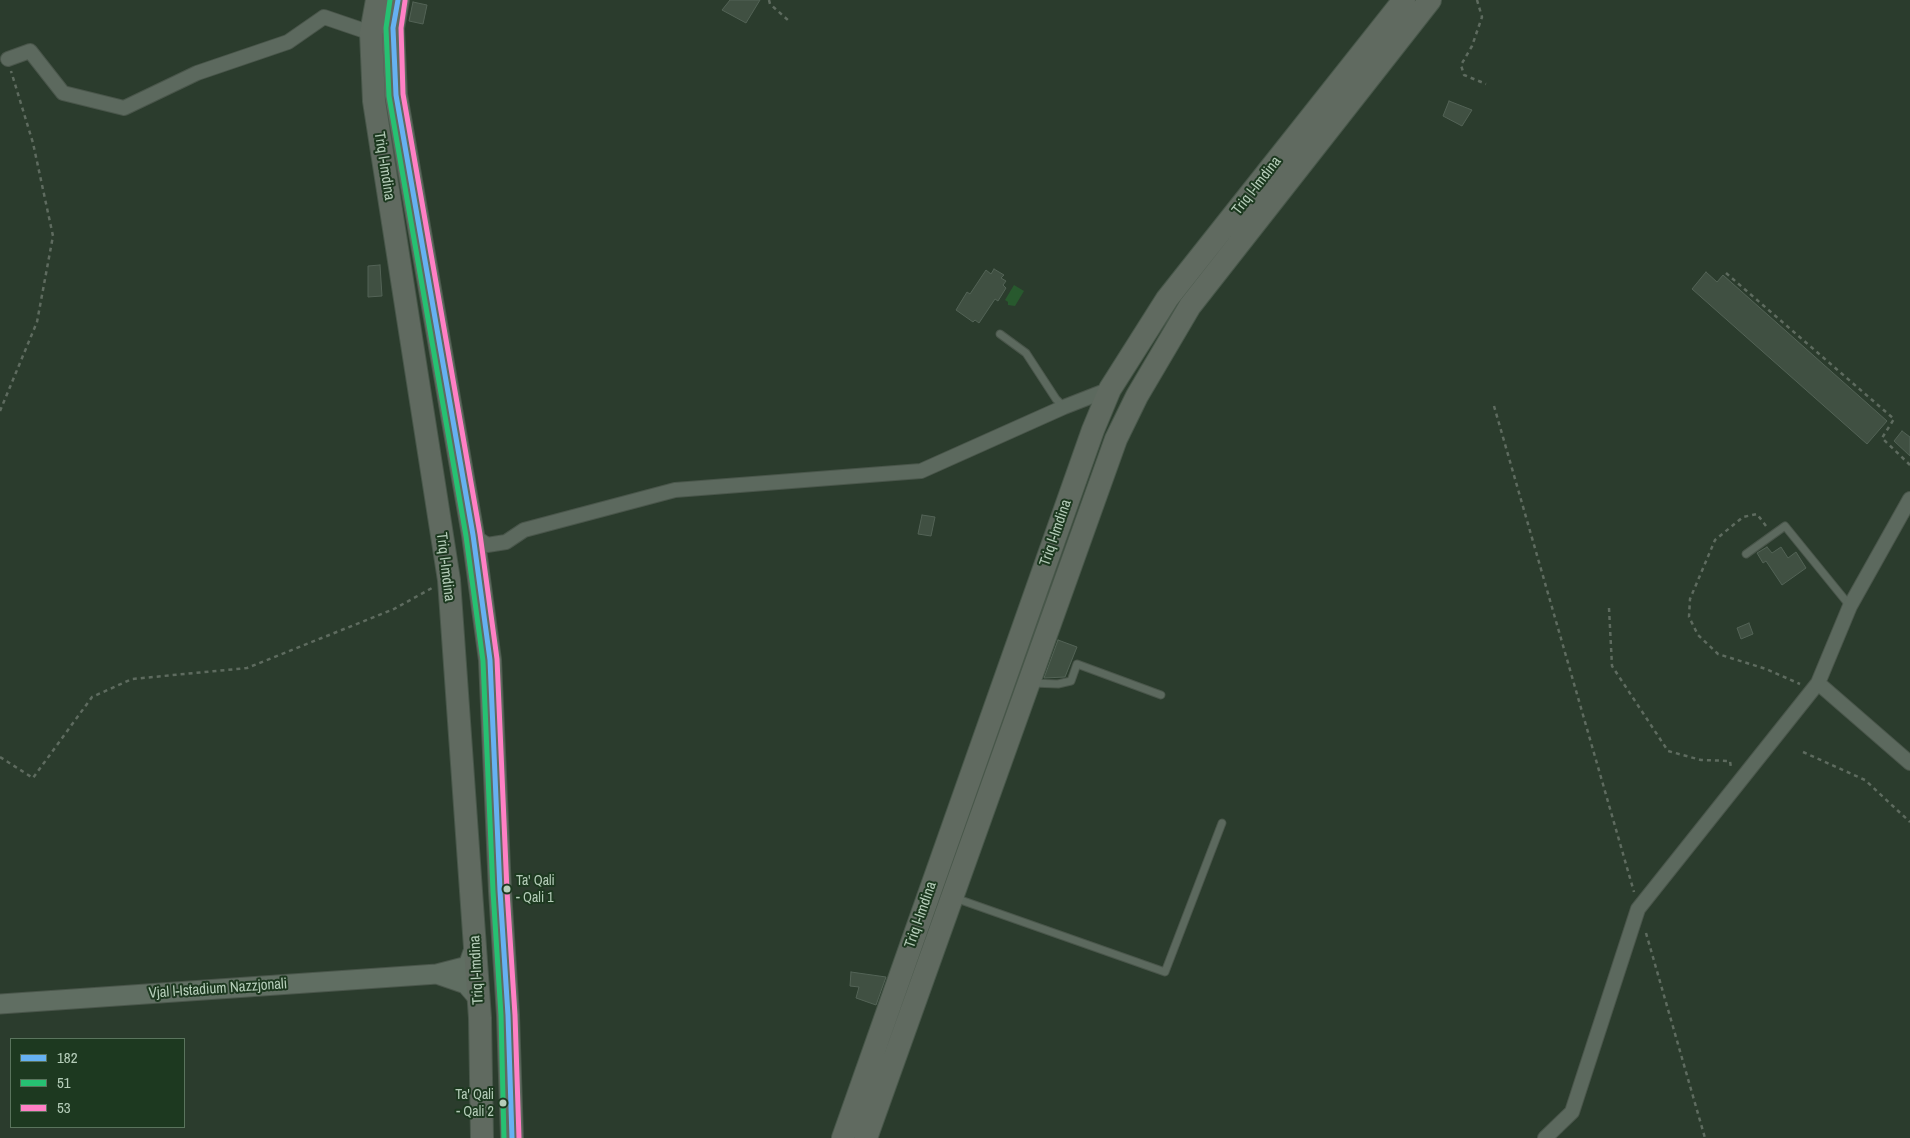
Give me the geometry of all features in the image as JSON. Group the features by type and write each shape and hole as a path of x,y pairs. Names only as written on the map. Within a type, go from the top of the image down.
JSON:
{"highway":[{"name":"Triq l-Imdina","path":"377,0 371,33 374,101 449,580 476,945 480,1018 482,1138"},
{"name":"Triq l-Imdina","path":"398,0 393,28 396,94 472,535 490,660 500,891 508,1016 512,1138"},
{"name":"Triq l-Imdina","path":"843,1138 1089,439 1110,389 1167,299 1404,0"},
{"name":"Triq l-Imdina","path":"866,1138 1116,439 1142,388 1190,306 1430,0"}],"main road":[{"path":"436,974 468,966 476,945"},
{"path":"436,974 466,984 478,998"},
{"name":"Vjal l-Istadium Nazzjonali","path":"0,1004 436,974"}],"street":[{"path":"8,59 30,52 63,94 124,108 197,73 288,42 324,17 371,33"},
{"path":"472,535 487,545 506,542 524,530 675,490 920,471 1064,406 1110,389"},
{"path":"1545,1138 1572,1112 1638,909 1815,686 1850,606 1910,499"},
{"path":"1815,686 1910,764"}],"lane":[{"path":"1000,334 1026,353 1056,399 1064,406"},
{"path":"1746,554 1785,526 1850,606"},
{"path":"1029,682 1058,684 1071,681 1077,664 1161,695"},
{"path":"952,897 1165,972 1222,823"}],"path":[{"path":"769,0 770,4 789,21"},
{"path":"1477,0 1482,17 1472,46 1461,65 1464,76 1486,84"},
{"path":"0,411 37,322 53,236 33,143 8,59"},
{"path":"1726,273 1894,419 1882,438 1910,465"},
{"path":"1494,406 1705,1138"},
{"path":"1773,534 1757,514 1743,517 1715,540 1690,599 1689,617 1698,635 1718,654 1815,686"},
{"path":"0,757 34,778 92,697 132,679 247,668 394,609 433,586 434,596"},
{"path":"1610,608 1612,666 1668,751 1701,760 1730,760 1733,790"},
{"path":"1803,752 1865,780 1910,822"}],"shaded area":[{"path":"1014,285 1024,291 1015,306 1008,305 1008,302 1005,300"}],"building":[{"path":"730,0 760,0 746,23 722,10"},
{"path":"413,2 427,5 423,24 409,21"},
{"path":"1449,101 1472,110 1462,126 1443,116"},
{"path":"380,265 382,296 368,297 368,266"},
{"path":"994,269 1004,275 1001,278 1006,281 1003,285 1006,288 998,301 995,299 979,323 975,320 973,322 956,310 967,292 970,294 986,270 991,274"},
{"path":"1706,272 1717,282 1723,275 1887,421 1867,444 1692,289"},
{"path":"1902,431 1910,437 1910,456 1894,441"},
{"path":"922,515 935,517 931,536 918,534"},
{"path":"1767,547 1772,553 1781,547 1788,558 1796,552 1806,568 1782,585 1766,561 1763,563 1757,553"},
{"path":"1749,623 1753,634 1741,639 1737,628"},
{"path":"1058,640 1077,647 1065,677 1044,678"},
{"path":"851,972 886,977 876,1005 856,998 859,987 850,986"}],"transit line":[{"name":"51","path":"390,0 386,28 389,96 466,536 483,661 493,891 501,1015 504,1138"},
{"name":"182","path":"398,0 393,28 396,95 473,535 490,660 500,891 508,1015 512,1138"},
{"name":"53","path":"405,1 401,28 403,94 480,534 497,659 507,891 515,1015 519,1138"}],"place":[{"name":"Ta' Qali - Qali 1","path":"507,889"},
{"name":"Ta' Qali - Qali 2","path":"503,1103"}]}
